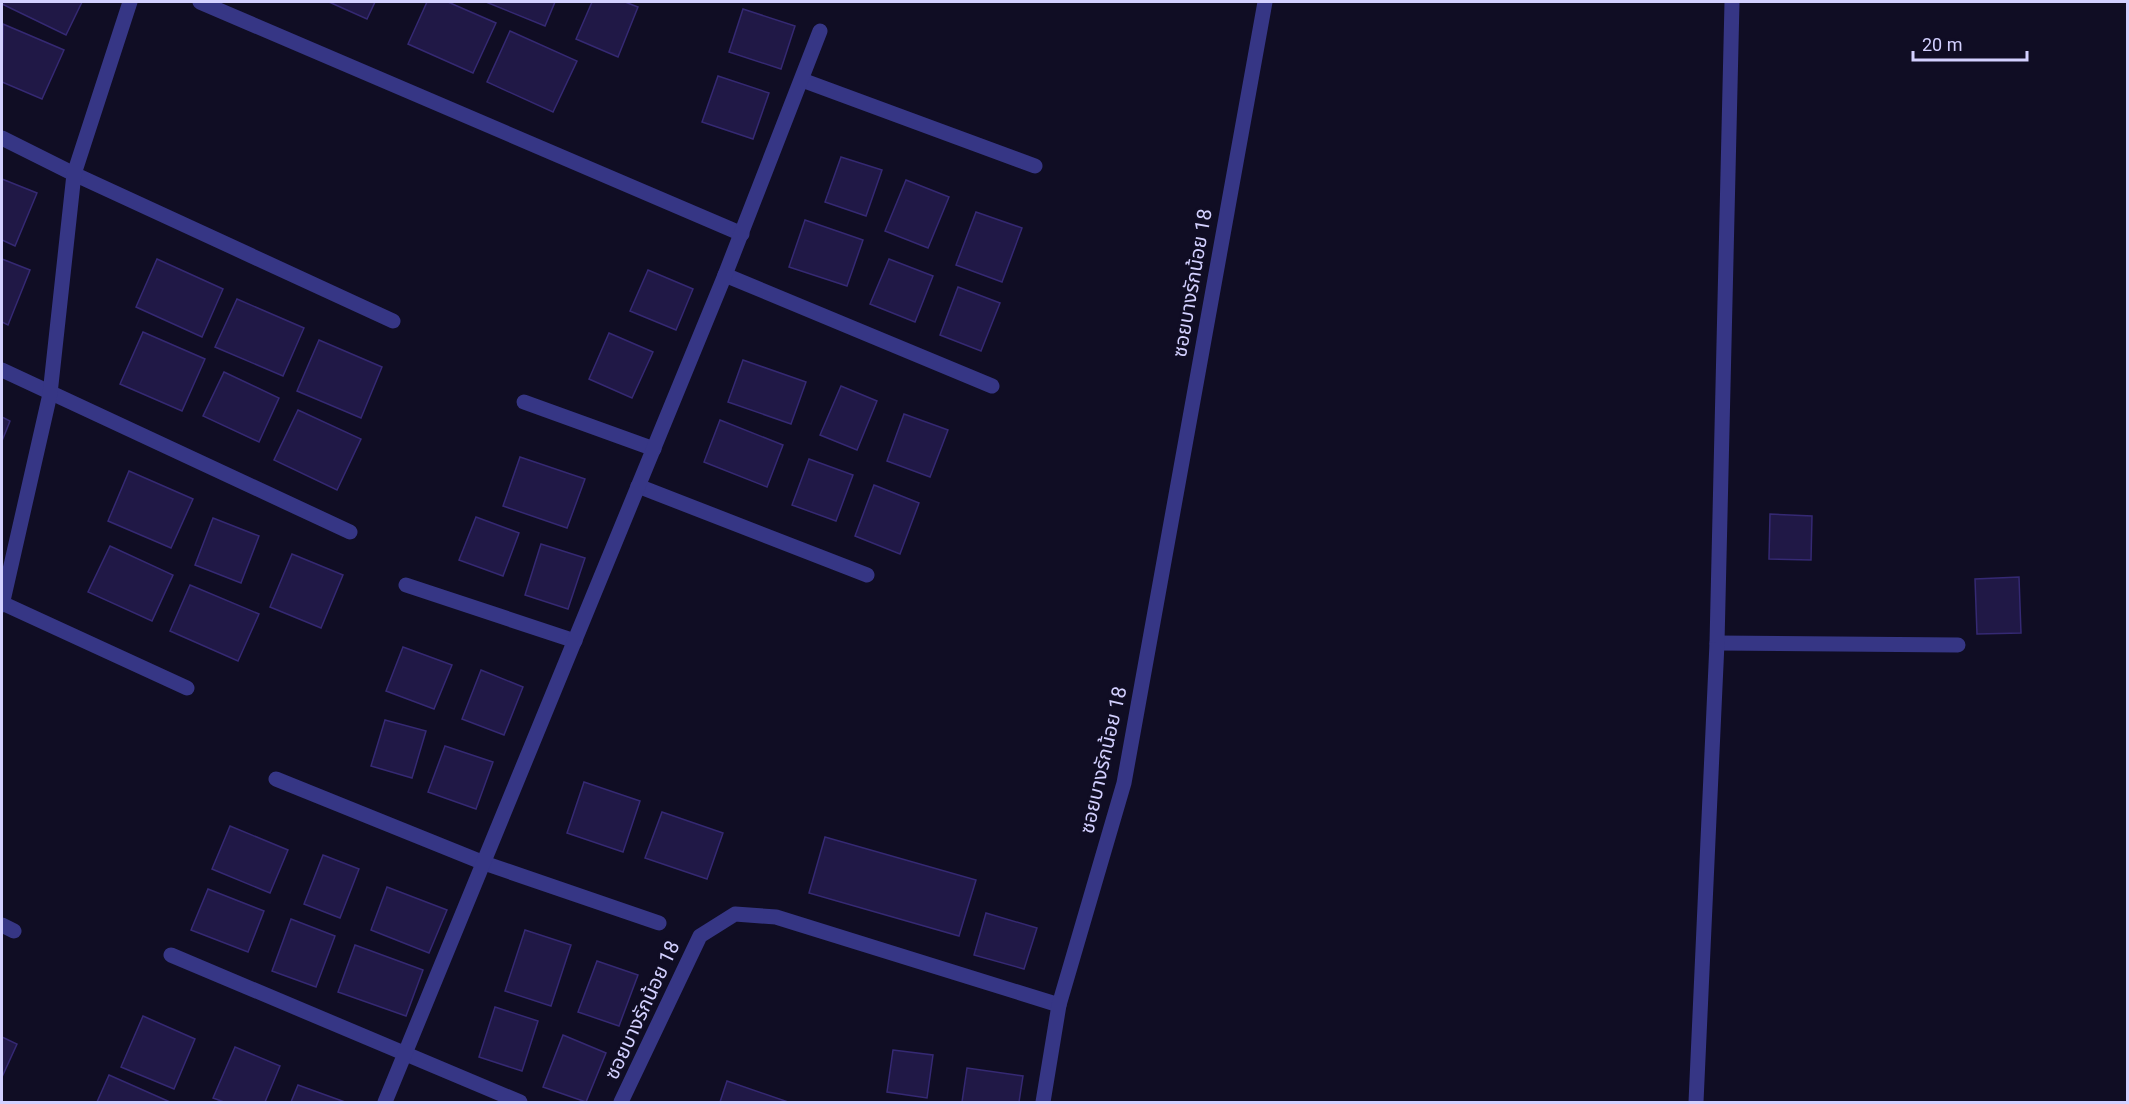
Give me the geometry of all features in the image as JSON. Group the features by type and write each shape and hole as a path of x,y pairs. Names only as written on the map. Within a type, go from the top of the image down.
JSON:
{"street":[{"path":"130,2 74,174 50,394 2,604 187,688"},
{"path":"200,2 742,234"},
{"name":"ซอยบางรักน้อย 18","path":"621,1102 700,936 735,914 776,917 1059,1005 1124,783 1265,2"},
{"path":"1696,1102 1718,643 1732,2"},
{"path":"386,1102 725,276 820,32"},
{"path":"802,80 1035,166"},
{"path":"2,138 74,174 393,321"},
{"path":"725,276 992,386"},
{"path":"2,370 350,532"},
{"path":"524,402 654,449"},
{"path":"638,486 867,576"},
{"path":"406,585 575,641"},
{"path":"1718,643 1958,645"},
{"path":"276,779 484,863 659,923"},
{"path":"171,955 520,1102"},
{"path":"1043,1102 1059,1005"}],"building":[{"path":"2,2 82,2 66,35"},
{"path":"329,2 375,2 367,19"},
{"path":"427,2 448,2 496,23 473,73 408,44"},
{"path":"486,2 555,2 545,26"},
{"path":"592,2 625,2 638,7 618,57 576,39"},
{"path":"743,9 795,26 781,69 729,52"},
{"path":"3,24 64,50 42,99 2,82"},
{"path":"510,31 577,61 553,112 487,82"},
{"path":"718,76 769,93 753,139 702,122"},
{"path":"841,157 882,170 866,216 825,202"},
{"path":"2,179 37,193 15,246 2,240"},
{"path":"906,180 949,197 928,248 885,231"},
{"path":"976,212 1022,228 1002,282 956,265"},
{"path":"805,220 863,240 847,286 789,267"},
{"path":"2,259 30,270 8,325 2,322"},
{"path":"157,259 223,289 202,337 136,307"},
{"path":"889,259 933,276 915,322 870,304"},
{"path":"648,270 693,289 676,330 630,311"},
{"path":"958,287 1000,303 981,351 940,335"},
{"path":"237,299 304,328 283,376 215,347"},
{"path":"143,332 205,359 182,411 120,384"},
{"path":"609,333 653,352 632,398 589,379"},
{"path":"319,340 382,367 361,418 297,391"},
{"path":"743,360 806,382 791,424 728,402"},
{"path":"224,372 279,398 259,442 203,416"},
{"path":"841,386 877,401 857,450 820,435"},
{"path":"298,410 361,439 337,490 274,460"},
{"path":"904,414 948,430 930,477 887,461"},
{"path":"2,417 10,421 2,441"},
{"path":"720,420 783,445 767,487 704,462"},
{"path":"520,457 585,479 567,528 503,506"},
{"path":"809,459 853,475 836,521 792,505"},
{"path":"129,471 193,499 171,548 108,521"},
{"path":"874,485 919,503 900,554 855,536"},
{"path":"1770,514 1812,516 1811,560 1769,559"},
{"path":"476,517 519,533 503,576 459,560"},
{"path":"213,518 259,536 241,583 195,565"},
{"path":"541,544 585,558 568,609 525,595"},
{"path":"110,546 173,575 152,621 88,592"},
{"path":"292,554 343,575 321,628 270,607"},
{"path":"2019,577 2021,633 1977,634 1975,579"},
{"path":"190,585 259,614 238,661 170,631"},
{"path":"403,647 452,665 434,709 386,691"},
{"path":"481,670 523,687 504,735 462,719"},
{"path":"385,720 426,731 412,778 371,766"},
{"path":"445,746 493,762 476,809 428,792"},
{"path":"584,782 640,801 623,852 567,833"},
{"path":"662,812 723,833 707,879 645,858"},
{"path":"230,826 288,850 270,893 212,869"},
{"path":"825,837 976,880 959,936 809,893"},
{"path":"323,855 359,869 340,918 304,904"},
{"path":"387,887 447,910 429,953 371,930"},
{"path":"208,889 264,911 248,952 191,930"},
{"path":"986,913 1037,928 1024,969 974,955"},
{"path":"291,919 335,936 316,987 272,971"},
{"path":"525,930 571,945 551,1006 505,991"},
{"path":"355,945 423,970 406,1016 338,992"},
{"path":"597,961 638,975 619,1026 578,1012"},
{"path":"495,1007 538,1021 522,1071 479,1057"},
{"path":"143,1016 195,1039 174,1089 121,1067"},
{"path":"563,1035 606,1053 586,1102 543,1087"},
{"path":"2,1037 17,1044 2,1077"},
{"path":"235,1047 280,1066 265,1102 224,1102 213,1098"},
{"path":"893,1050 933,1055 927,1098 887,1092"},
{"path":"967,1068 1023,1076 1019,1102 962,1102"},
{"path":"109,1075 170,1102 97,1102"},
{"path":"727,1081 788,1102 720,1102"},
{"path":"298,1085 345,1102 291,1102"}]}
